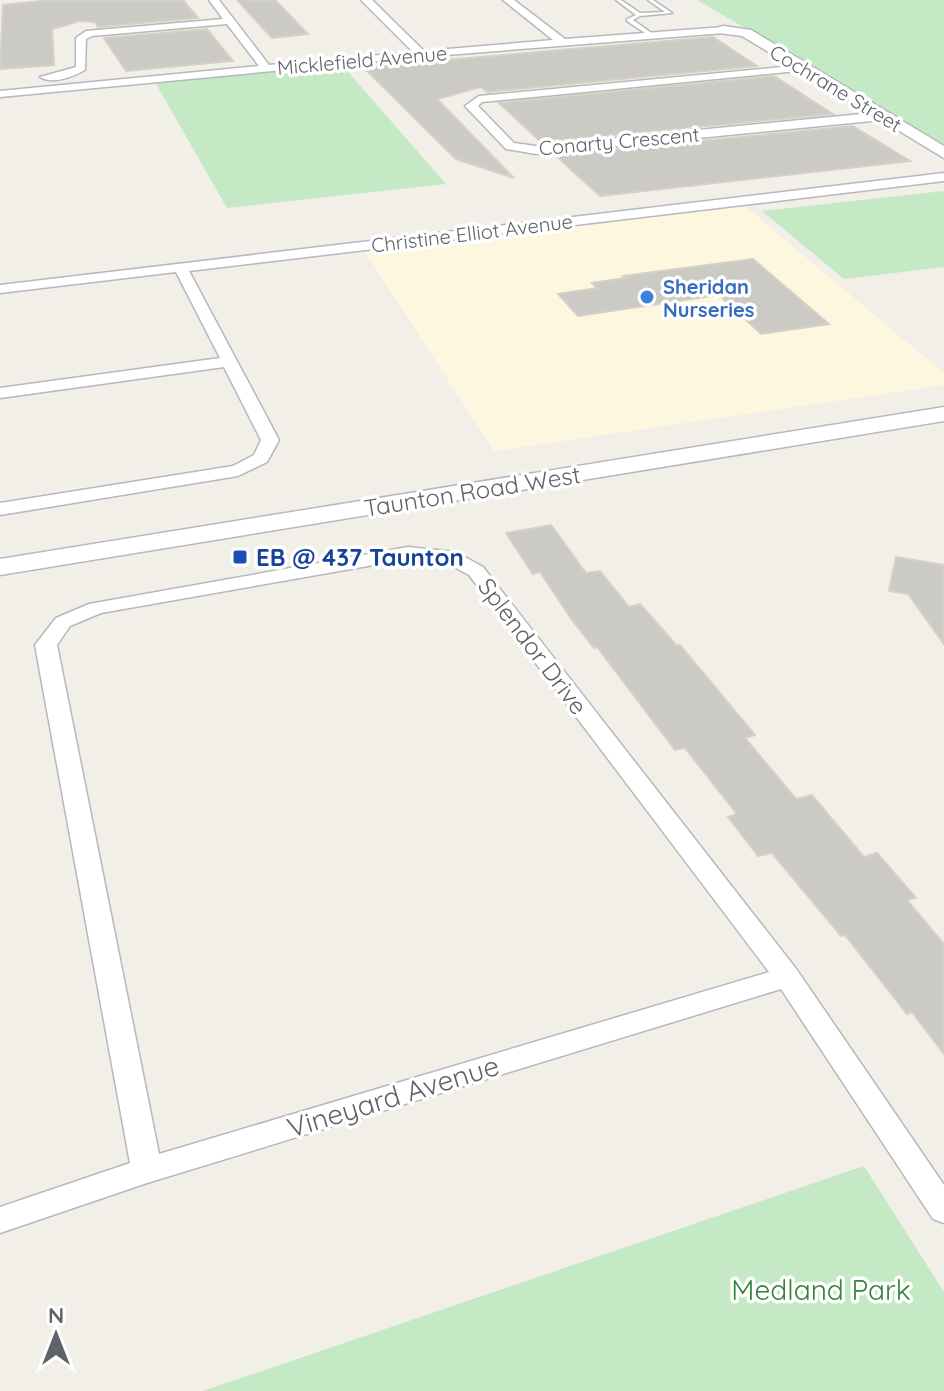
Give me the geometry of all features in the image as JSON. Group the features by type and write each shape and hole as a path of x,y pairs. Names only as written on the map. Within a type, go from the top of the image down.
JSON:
{"main road":[{"name":"Taunton Road West","path":"0,567 944,414"}],"street":[{"path":"214,0 266,68"},
{"path":"366,0 421,54"},
{"path":"508,0 563,43"},
{"path":"27,78 68,75 81,68 81,38 90,33 231,21"},
{"name":"Micklefield Avenue","path":"0,94 421,54 724,30"},
{"name":"Cochrane Street","path":"724,30 746,33 944,153"},
{"name":"Conarty Crescent","path":"804,68 479,99 471,106 510,146 536,150 882,116"},
{"name":"Christine Elliot Avenue","path":"0,289 944,177"},
{"path":"0,509 238,471 261,458 270,440 180,267"},
{"path":"0,393 229,362"},
{"name":"Splendor Drive","path":"147,1170 46,645 63,622 96,608 408,553 449,556 476,571 787,977 944,1210"},
{"name":"Vineyard Avenue","path":"0,1220 147,1170 787,977"}],"lane":[{"path":"618,0 639,15"},
{"path":"650,0 670,13 639,15 629,20 651,35"}],"shaded area":[{"path":"743,205 944,373 944,385 494,451 363,249 500,236"}],"green space":[{"path":"697,0 944,0 944,144"},
{"path":"342,65 446,184 227,208 155,82"},
{"path":"944,191 944,267 844,279 762,211"},
{"name":"Medland Park","path":"864,1166 944,1292 944,1391 203,1391"}],"building":[{"path":"52,0 183,0 198,18 98,27 95,22 80,21 52,29 54,65 0,69 3,5"},
{"path":"237,0 275,0 308,34 272,38"},
{"path":"207,29 233,61 126,71 104,38"},
{"path":"713,37 757,66 487,92 481,87 437,99 514,178 456,159 363,67"},
{"path":"774,76 833,114 541,142 499,103"},
{"path":"853,126 910,161 600,196 555,155"},
{"name":"Sheridan Nurseries","path":"753,259 829,324 761,334 719,295 578,316 558,294 597,288 592,283 625,278 623,276"},
{"path":"551,525 586,573 600,571 629,607 640,604 677,646 680,645 755,735 745,738 796,799 812,795 864,857 877,853 916,898 907,900 944,944 944,1054 912,1012 907,1014 845,935 841,936 772,853 758,856 728,817 737,814 685,748 675,750 597,647 594,648 572,620 540,572 533,574 506,533"},
{"path":"896,557 944,565 944,644 908,594 889,591"}],"place":[{"name":"Sheridan Nurseries","path":"647,297"},
{"name":"EB @ 437 Taunton","path":"240,557"}]}
